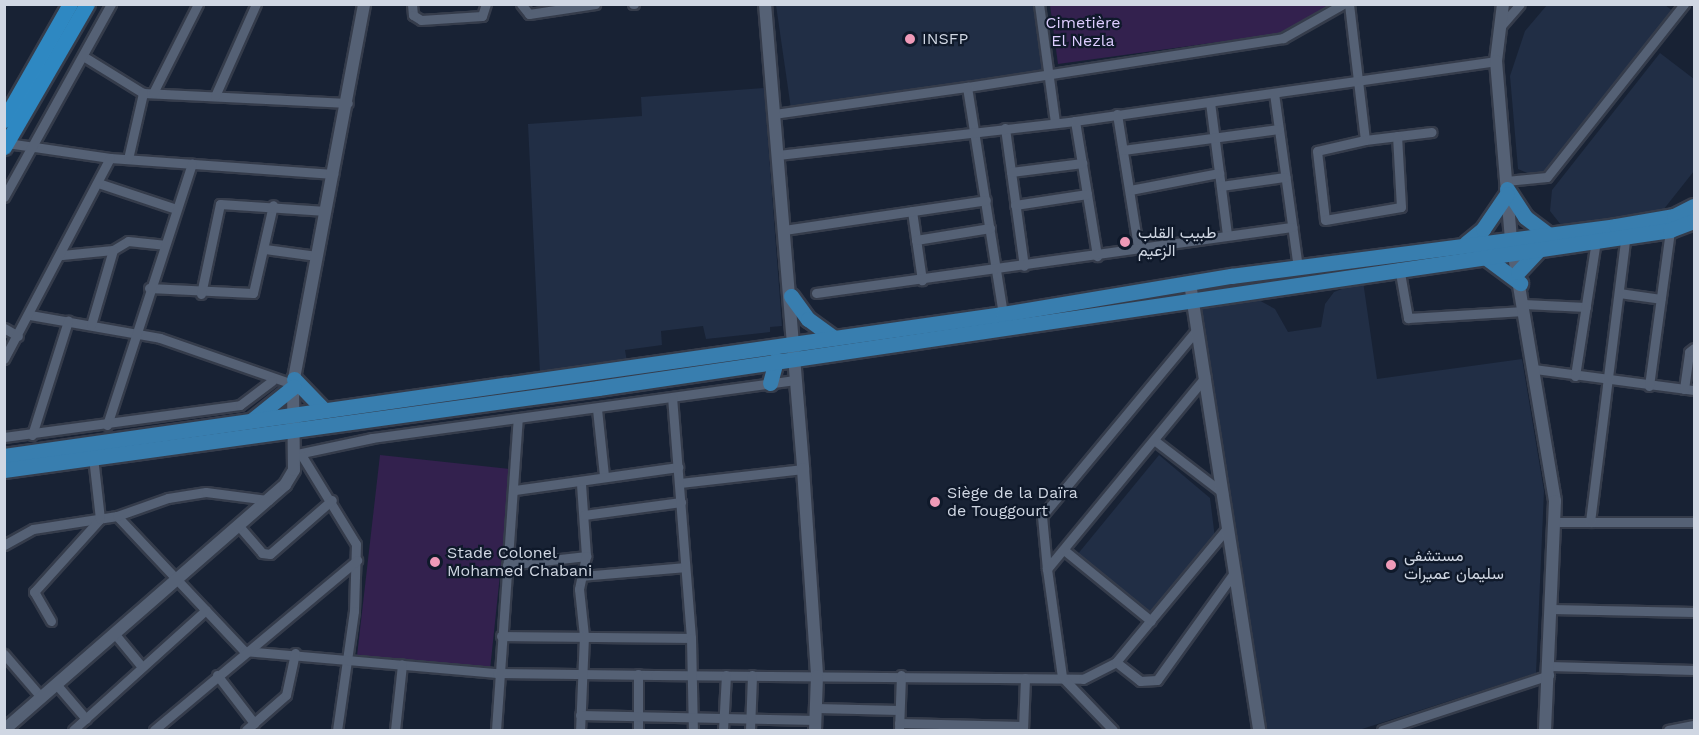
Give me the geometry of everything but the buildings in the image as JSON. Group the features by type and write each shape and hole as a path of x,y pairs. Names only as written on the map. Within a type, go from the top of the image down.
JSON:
{"highway":[{"path":"4,120 70,4"},
{"path":"6,145 87,4"}],"main road":[{"path":"1466,243 1483,229 1507,188 1525,217 1546,241"},
{"path":"1481,254 1519,278 1546,241 1660,219 1695,206"},
{"path":"4,470 93,458 292,422 776,360 794,350 834,338 1003,314 1190,283 1466,243 1596,240 1670,230 1693,224"},
{"path":"4,456 252,420 292,422 324,410 1192,299 1481,254 1512,243"},
{"path":"791,296 808,319 834,338"},
{"path":"770,383 776,360"},
{"path":"252,420 293,384 324,410"}],"street":[{"path":"4,197 111,4"},
{"path":"128,159 148,93 198,4"},
{"path":"215,96 256,4"},
{"path":"336,729 347,659 357,560 356,544 332,500 300,455 292,422 293,384 316,256 348,103 364,4"},
{"path":"412,4 413,15 420,20 482,16 486,4"},
{"path":"521,4 529,14 595,4"},
{"path":"765,4 791,296 817,676 816,720"},
{"path":"1039,4 1055,123"},
{"path":"774,114 1283,38 1343,4"},
{"path":"1349,4 1356,82 1365,140"},
{"path":"1503,4 1496,61 1512,243 1534,369 1555,522 1545,730"},
{"path":"1499,28 1520,4"},
{"path":"1507,188 1547,177 1684,4"},
{"path":"83,56 148,93 348,103"},
{"path":"778,155 1075,121 1496,61"},
{"path":"967,87 1003,314"},
{"path":"1274,93 1298,268"},
{"path":"1210,102 1227,234"},
{"path":"1117,114 1138,247"},
{"path":"1075,121 1096,256"},
{"path":"1005,128 1024,266"},
{"path":"1123,150 1279,129"},
{"path":"1397,136 1401,207 1325,220 1317,151 1365,140 1397,136 1432,132"},
{"path":"6,145 31,150 110,158 333,174"},
{"path":"4,359 62,255 110,158"},
{"path":"1011,172 1082,163"},
{"path":"107,424 134,333 192,164"},
{"path":"1130,190 1219,173"},
{"path":"1221,186 1285,177"},
{"path":"98,183 176,209"},
{"path":"1015,205 1087,195"},
{"path":"784,230 986,201"},
{"path":"201,294 220,204 273,205 326,211"},
{"path":"149,288 201,294 253,293 265,249 273,205"},
{"path":"912,211 922,280"},
{"path":"816,293 997,270 1227,234 1292,227"},
{"path":"916,240 990,228"},
{"path":"1649,386 1670,230"},
{"path":"1590,522 1626,235"},
{"path":"1575,376 1596,240"},
{"path":"62,255 113,250 128,241 164,245"},
{"path":"265,249 316,256"},
{"path":"91,325 113,250"},
{"path":"1399,267 1408,318 1523,307 1586,307"},
{"path":"1190,283 1259,730"},
{"path":"1619,293 1661,299"},
{"path":"30,315 134,333 184,345 272,381 293,384"},
{"path":"32,435 68,321"},
{"path":"4,328 18,336"},
{"path":"1113,730 1062,677 1042,516 1198,328"},
{"path":"1684,389 1689,352 1695,348"},
{"path":"1534,369 1608,381 1695,390"},
{"path":"1047,569 1205,377"},
{"path":"300,455 372,438 796,380"},
{"path":"4,437 240,405 272,381"},
{"path":"672,398 691,638 693,730"},
{"path":"597,409 604,476"},
{"path":"496,730 497,673 515,490 518,419"},
{"path":"1154,440 1223,493"},
{"path":"5,727 268,500 294,470 300,455"},
{"path":"51,621 34,592 100,519 93,458"},
{"path":"515,490 582,484 604,476 678,467"},
{"path":"680,483 803,469"},
{"path":"580,730 584,636 581,576 586,556 582,484"},
{"path":"4,545 33,529 117,516 168,498 206,492 268,500"},
{"path":"238,525 262,553 270,554 332,500"},
{"path":"584,515 681,502"},
{"path":"117,516 244,651 295,653 497,673 693,675 1089,677 1116,662 1228,527"},
{"path":"1555,522 1695,522"},
{"path":"1064,550 1151,621"},
{"path":"507,565 586,556"},
{"path":"154,730 244,651 357,560"},
{"path":"581,576 685,567"},
{"path":"1116,662 1140,681 1156,680 1234,573"},
{"path":"1551,609 1695,612"},
{"path":"73,730 206,610"},
{"path":"114,633 142,668"},
{"path":"501,636 691,638"},
{"path":"217,675 249,728 286,695 295,653"},
{"path":"4,654 41,697"},
{"path":"395,730 402,664"},
{"path":"1382,730 1549,670 1695,670"},
{"path":"638,674 638,730"},
{"path":"723,730 726,675"},
{"path":"750,730 752,675"},
{"path":"901,675 899,727 1023,728 1025,678"},
{"path":"56,684 86,719"},
{"path":"580,715 816,720 899,710"},
{"path":"1668,730 1695,725"}],"shaded area":[{"name":"INSFP","path":"776,5 1034,5 1044,73 791,109"},
{"path":"1547,5 1665,5 1674,12 1541,179 1518,169 1510,76 1525,31"},
{"path":"1660,53 1694,79 1694,171 1660,214 1561,225 1550,211 1552,190"},
{"path":"764,88 782,326 770,327 770,332 706,339 703,326 661,331 662,345 625,350 627,362 540,373 528,124 642,116 641,97"},
{"name":"مستشفى سليمان عميرات","path":"1363,281 1377,379 1522,359 1544,491 1536,673 1359,730 1267,730 1200,306 1255,298 1275,309 1288,332 1321,327 1325,304 1334,292"},
{"path":"1159,455 1210,498 1215,538 1151,616 1077,555"}],"green space":[{"name":"Cimetière El Nezla","path":"1050,5 1335,5 1292,32 1058,64"},
{"name":"Stade Colonel Mohamed Chabani","path":"380,455 511,469 490,670 357,656"}],"place":[{"name":"INSFP","path":"910,39"},
{"name":"طبيب القلب الزعيم","path":"1125,242"},
{"name":"Siège de la Daïra de Touggourt","path":"935,502"},
{"name":"Stade Colonel Mohamed Chabani","path":"435,562"},
{"name":"مستشفى سليمان عميرات","path":"1391,565"}]}
